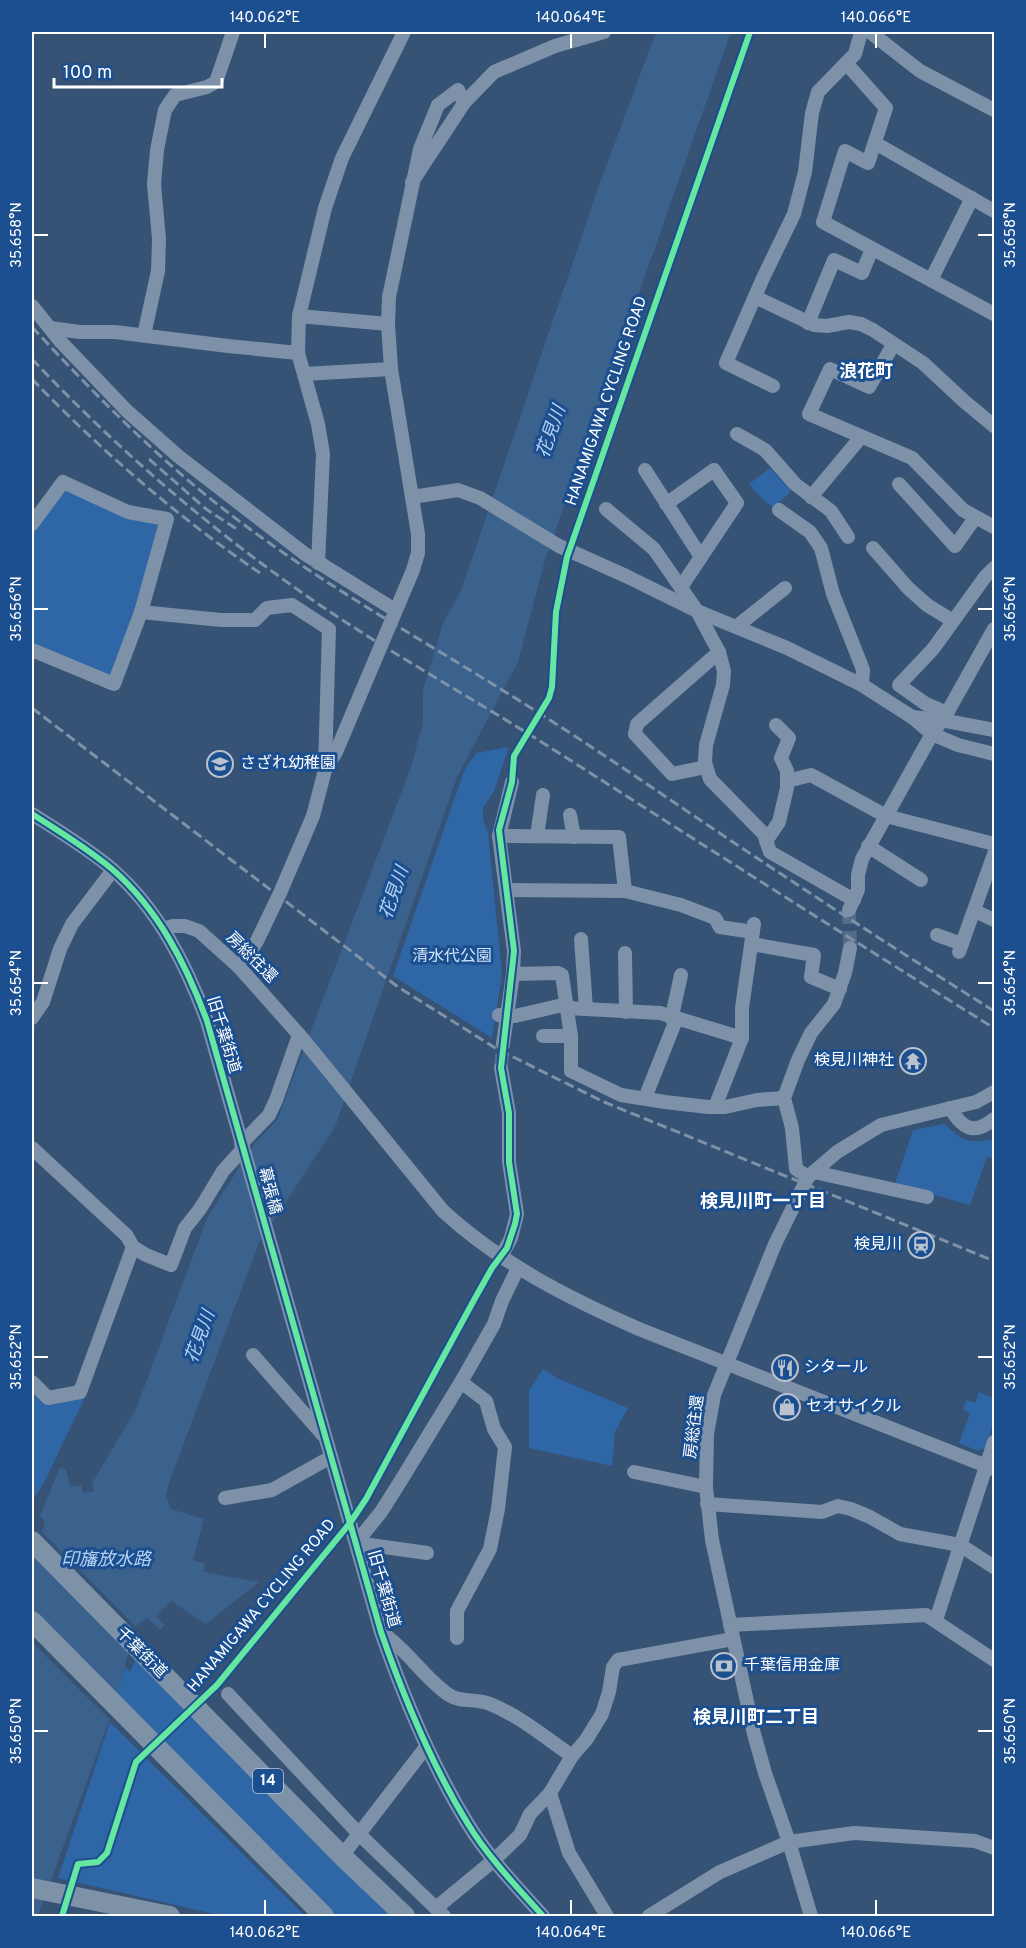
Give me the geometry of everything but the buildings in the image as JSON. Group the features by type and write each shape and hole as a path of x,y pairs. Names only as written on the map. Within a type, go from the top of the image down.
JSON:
{"highway":[{"name":"千葉街道","path":"32,1542 405,1917"},
{"path":"32,1621 324,1917"},
{"path":"32,1888 170,1917"}],"street":[{"path":"144,335 158,271 159,239 154,177 165,110 168,102 175,95 207,87 216,82 233,32"},
{"path":"318,563 323,453 318,424 298,352 299,316 325,208 342,158 404,32"},
{"path":"412,182 464,103 494,72 555,46 603,32"},
{"path":"773,386 726,363 794,214 805,172 812,113 818,92 855,54 861,32"},
{"path":"870,32 920,71 994,110"},
{"path":"846,63 886,108 868,164 845,151 823,222 994,314"},
{"path":"325,770 336,752 413,570 418,553 418,534 391,369 389,297 420,149 438,105 458,90 464,103"},
{"path":"875,142 994,211"},
{"path":"931,280 972,198"},
{"path":"808,323 834,260 862,273 872,249"},
{"path":"755,297 808,323 827,326 849,322 861,324 923,363 994,426"},
{"path":"32,306 61,342 127,411 178,456 318,563 390,607"},
{"path":"299,316 388,324"},
{"path":"50,328 80,332 115,332 298,352"},
{"path":"893,345 869,387 830,369 809,414 912,458 963,510 994,528"},
{"path":"304,374 391,369"},
{"path":"737,434 765,450 795,484 831,511 848,537"},
{"path":"811,497 861,437"},
{"path":"645,470 701,557"},
{"path":"666,504 714,470 737,503 681,587"},
{"path":"32,524 63,482 128,512 167,519 141,612 114,684 32,650"},
{"path":"899,484 955,546 975,518"},
{"path":"412,497 464,490 559,546 697,611 787,648 862,685 912,717 932,734 958,746 994,754"},
{"path":"606,509 654,549 697,611 719,652 724,671 723,685 706,745 706,767 710,779 759,829 770,852 851,905 858,890 858,875 868,846 994,629"},
{"path":"779,510 810,532 821,548 833,594 860,662 862,685"},
{"path":"873,548 908,588 927,605 953,621"},
{"path":"944,717 899,685 933,649 994,568"},
{"path":"736,627 785,588"},
{"path":"141,612 221,620 255,620 267,608 292,605 329,629 325,770 313,816 257,941 240,967"},
{"path":"706,767 672,774 635,734 637,724 719,652"},
{"path":"912,717 944,717 994,730"},
{"path":"766,841 779,822 787,781 787,771 782,758 789,738 776,725"},
{"path":"787,781 811,775 886,816 994,844"},
{"path":"503,1044 503,1015 513,974 514,951 499,836 512,782"},
{"path":"537,836 543,795"},
{"name":"旧千葉街道","path":"32,814 113,870 164,929 182,960 199,1000 243,1149"},
{"path":"570,815 574,837"},
{"path":"499,836 619,837 625,891"},
{"path":"868,846 921,880"},
{"path":"937,935 961,948 994,854"},
{"path":"32,1018 43,1002 60,949 72,924 113,870"},
{"path":"507,890 625,891 690,908 715,918 720,927 753,933 814,956 811,977 840,989"},
{"path":"975,911 994,920"},
{"name":"房総往還","path":"164,929 185,926 199,931 240,967 301,1036 443,1211 465,1231 501,1257"},
{"path":"715,1107 742,1038 742,1008 753,933"},
{"path":"581,939 586,1009"},
{"path":"850,948 850,955 834,1004 811,1033 784,1098 792,1128 796,1169 811,1175 927,1197"},
{"path":"625,953 626,1012"},
{"path":"513,974 558,973 562,975 572,1036 572,1071 621,1095 715,1107 784,1098"},
{"path":"645,1098 674,1025 672,1016 681,975"},
{"path":"503,1015 514,1016 567,1006 672,1016 742,1038"},
{"path":"34,1156 127,1236 133,1247 146,1255 171,1264 185,1228 200,1209 223,1171 269,1115 301,1036"},
{"path":"543,1036 572,1036"},
{"path":"501,1068 510,1113 509,1162 517,1214 511,1238 501,1257 518,1269 587,1306 639,1329 991,1467"},
{"path":"811,1175 837,1152 880,1125 976,1102 994,1092"},
{"path":"950,1108 960,1124 971,1129 985,1127 994,1119"},
{"name":"幕張橋","path":"243,1149 267,1236"},
{"name":"房総往還","path":"811,1175 778,1236 714,1395 707,1434 706,1487 707,1504 730,1625 765,1773 789,1842 811,1917"},
{"name":"旧千葉街道","path":"267,1236 396,1677 426,1747 468,1825 494,1860 543,1917"},
{"path":"32,1382 48,1398 80,1392 133,1247"},
{"path":"356,1543 381,1512 461,1382 494,1324 502,1301 518,1269"},
{"path":"253,1355 326,1439"},
{"path":"458,1638 457,1611 490,1549 498,1509 505,1447 494,1429 486,1401 461,1382"},
{"path":"936,1620 960,1545 991,1467 994,1442"},
{"path":"225,1498 272,1490 331,1457"},
{"path":"634,1472 706,1487"},
{"path":"707,1504 822,1512 838,1506 870,1517 900,1534 960,1545 994,1567"},
{"path":"356,1543 427,1553"},
{"path":"730,1625 926,1615 994,1660"},
{"path":"381,1632 398,1644 430,1680 452,1696 488,1703 520,1720 572,1756"},
{"path":"228,1694 359,1834 440,1912 520,1835 530,1814 550,1793 572,1756 586,1740 602,1714 609,1692 613,1667 618,1659 733,1639"},
{"path":"342,1856 426,1747"},
{"path":"550,1793 569,1853 607,1917"},
{"path":"649,1917 720,1872 789,1842 854,1833 975,1841 994,1848"}],"green space":[{"path":"770,468 791,491 774,508 762,499 749,484"},
{"path":"61,488 162,525 113,676 32,646 32,530"},
{"name":"清水代公園","path":"509,747 494,791 483,808 483,820 488,833 502,974 492,1038 393,976 464,771 476,753"},
{"path":"944,1124 967,1140 994,1139 994,1159 987,1157 970,1205 895,1184 913,1130"},
{"path":"543,1369 557,1378 628,1408 615,1432 612,1466 529,1448 529,1390"},
{"path":"32,1389 85,1397 43,1485 32,1500"},
{"path":"979,1392 994,1398 994,1419 986,1447 978,1451 959,1443 970,1413 963,1410 966,1400 975,1403"},
{"path":"135,1660 395,1916 335,1916 115,1697 125,1667 130,1672"},
{"path":"110,1722 305,1916 223,1916 58,1878"}],"water":[{"name":"印旛放水路","path":"656,32 731,32 545,560 518,662 457,777 335,1127 259,1243 169,1483 166,1496 171,1509 204,1519 193,1560 205,1564 203,1572 259,1582 206,1624 171,1601 156,1616 165,1625 160,1630 147,1618 136,1626 110,1718 38,1916 32,1916 32,1561 45,1522 40,1516 60,1467 66,1470 70,1487 81,1485 83,1493 94,1491 92,1479 94,1480 136,1409 207,1218 254,1144 277,1120 411,767 423,723 423,690 443,623 461,591 598,188"}],"pier":[{"path":"42,1532 138,1629 132,1652 35,1554"},
{"path":"32,1611 117,1700 111,1721 32,1642"}],"tunnel":[{"path":"849,910 850,948"},
{"path":"501,1068 503,1044"}],"railway":[{"path":"32,327 97,395 188,480 289,557 554,723 819,899 994,1011"},
{"path":"32,359 132,457 202,517 314,601 994,1028"},
{"path":"32,379 84,431 141,482 200,530 260,573"},
{"path":"149,459 206,509 238,530"},
{"path":"32,708 398,987 497,1049 604,1102 994,1261"}],"cycle path":[{"name":"HANAMIGAWA CYCLING ROAD","path":"62,1916 78,1864 98,1862 107,1853 136,1762 217,1685 350,1523 366,1499 492,1268 507,1248 517,1214 509,1162 509,1113 501,1068 514,951 499,830 512,782 514,756 549,698 552,687 556,612 567,557 750,32"},
{"name":"HANAMIGAWA CYCLING ROAD","path":"32,814 93,854 128,885 157,920 190,979 207,1021 381,1632 399,1681 430,1754 468,1824 494,1860 543,1916"}],"place":[{"name":"さざれ幼稚園","path":"220,764"},
{"name":"検見川神社","path":"913,1061"},
{"name":"検見川","path":"921,1245"},
{"name":"シタール","path":"785,1368"},
{"name":"セオサイクル","path":"787,1407"},
{"name":"千葉信用金庫","path":"724,1666"}],"district":[{"name":"浪花町","path":"866,372"},
{"name":"検見川町一丁目","path":"763,1202"},
{"name":"検見川町二丁目","path":"756,1718"}],"water label":[{"name":"花見川","path":"552,432"},
{"name":"花見川","path":"395,893"},
{"name":"花見川","path":"201,1337"}]}
